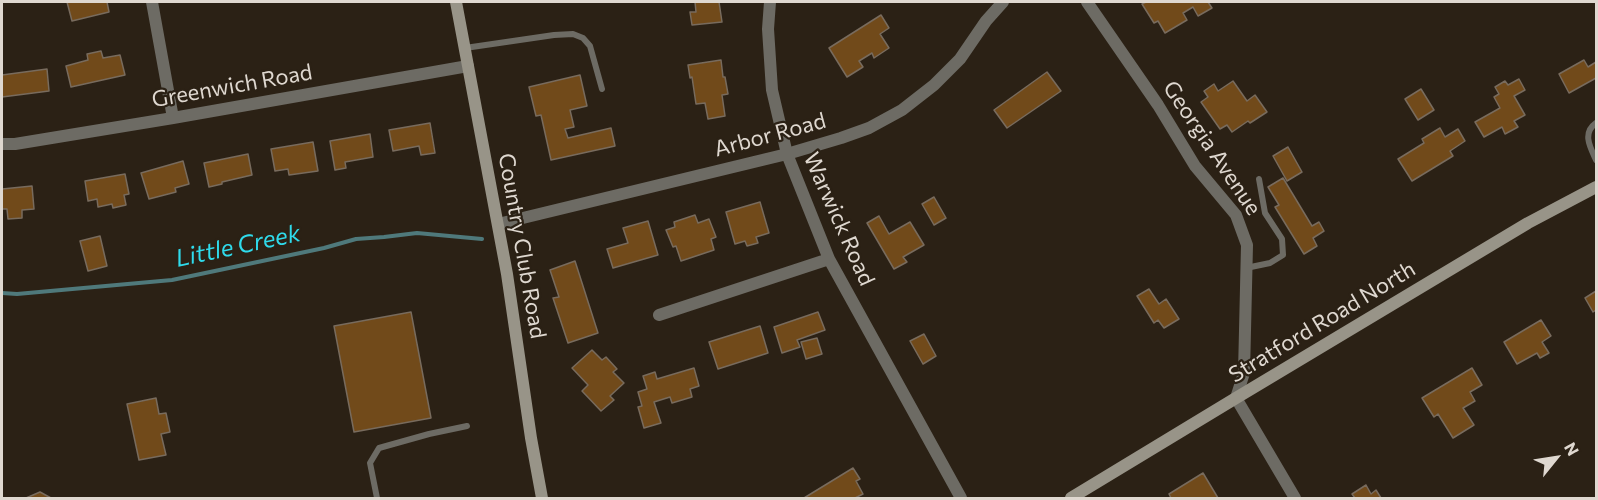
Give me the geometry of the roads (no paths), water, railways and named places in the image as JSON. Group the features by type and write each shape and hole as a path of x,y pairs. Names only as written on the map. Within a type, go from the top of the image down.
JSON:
{"main road":[{"name":"Country Club Road","path":"456,2 509,286 542,498"},
{"name":"Stratford Road North","path":"1071,498 1532,221 1596,187"}],"street":[{"path":"152,2 173,118"},
{"name":"Warwick Road","path":"770,2 768,28 772,90 787,154 829,259 961,498"},
{"name":"Arbor Road","path":"498,224 787,154 869,128 903,110 934,85 960,59 986,21 1003,2"},
{"name":"Georgia Avenue","path":"1087,2 1158,105 1195,166 1236,214 1247,245 1244,373 1236,398"},
{"name":"Greenwich Road","path":"2,144 15,144 173,118 468,66"},
{"path":"660,315 829,259"},
{"path":"1236,398 1295,498"}],"lane":[{"path":"465,48 573,34 583,38 590,46 602,89"},
{"path":"1596,123 1588,133 1588,141 1596,160"},
{"path":"1246,268 1270,263 1283,255 1282,239 1265,213 1259,179"},
{"path":"377,498 370,463 379,448 468,426"}],"waterway":[{"name":"Little Creek","path":"2,293 17,294 172,280 324,248 356,239 417,233 482,239"}]}
